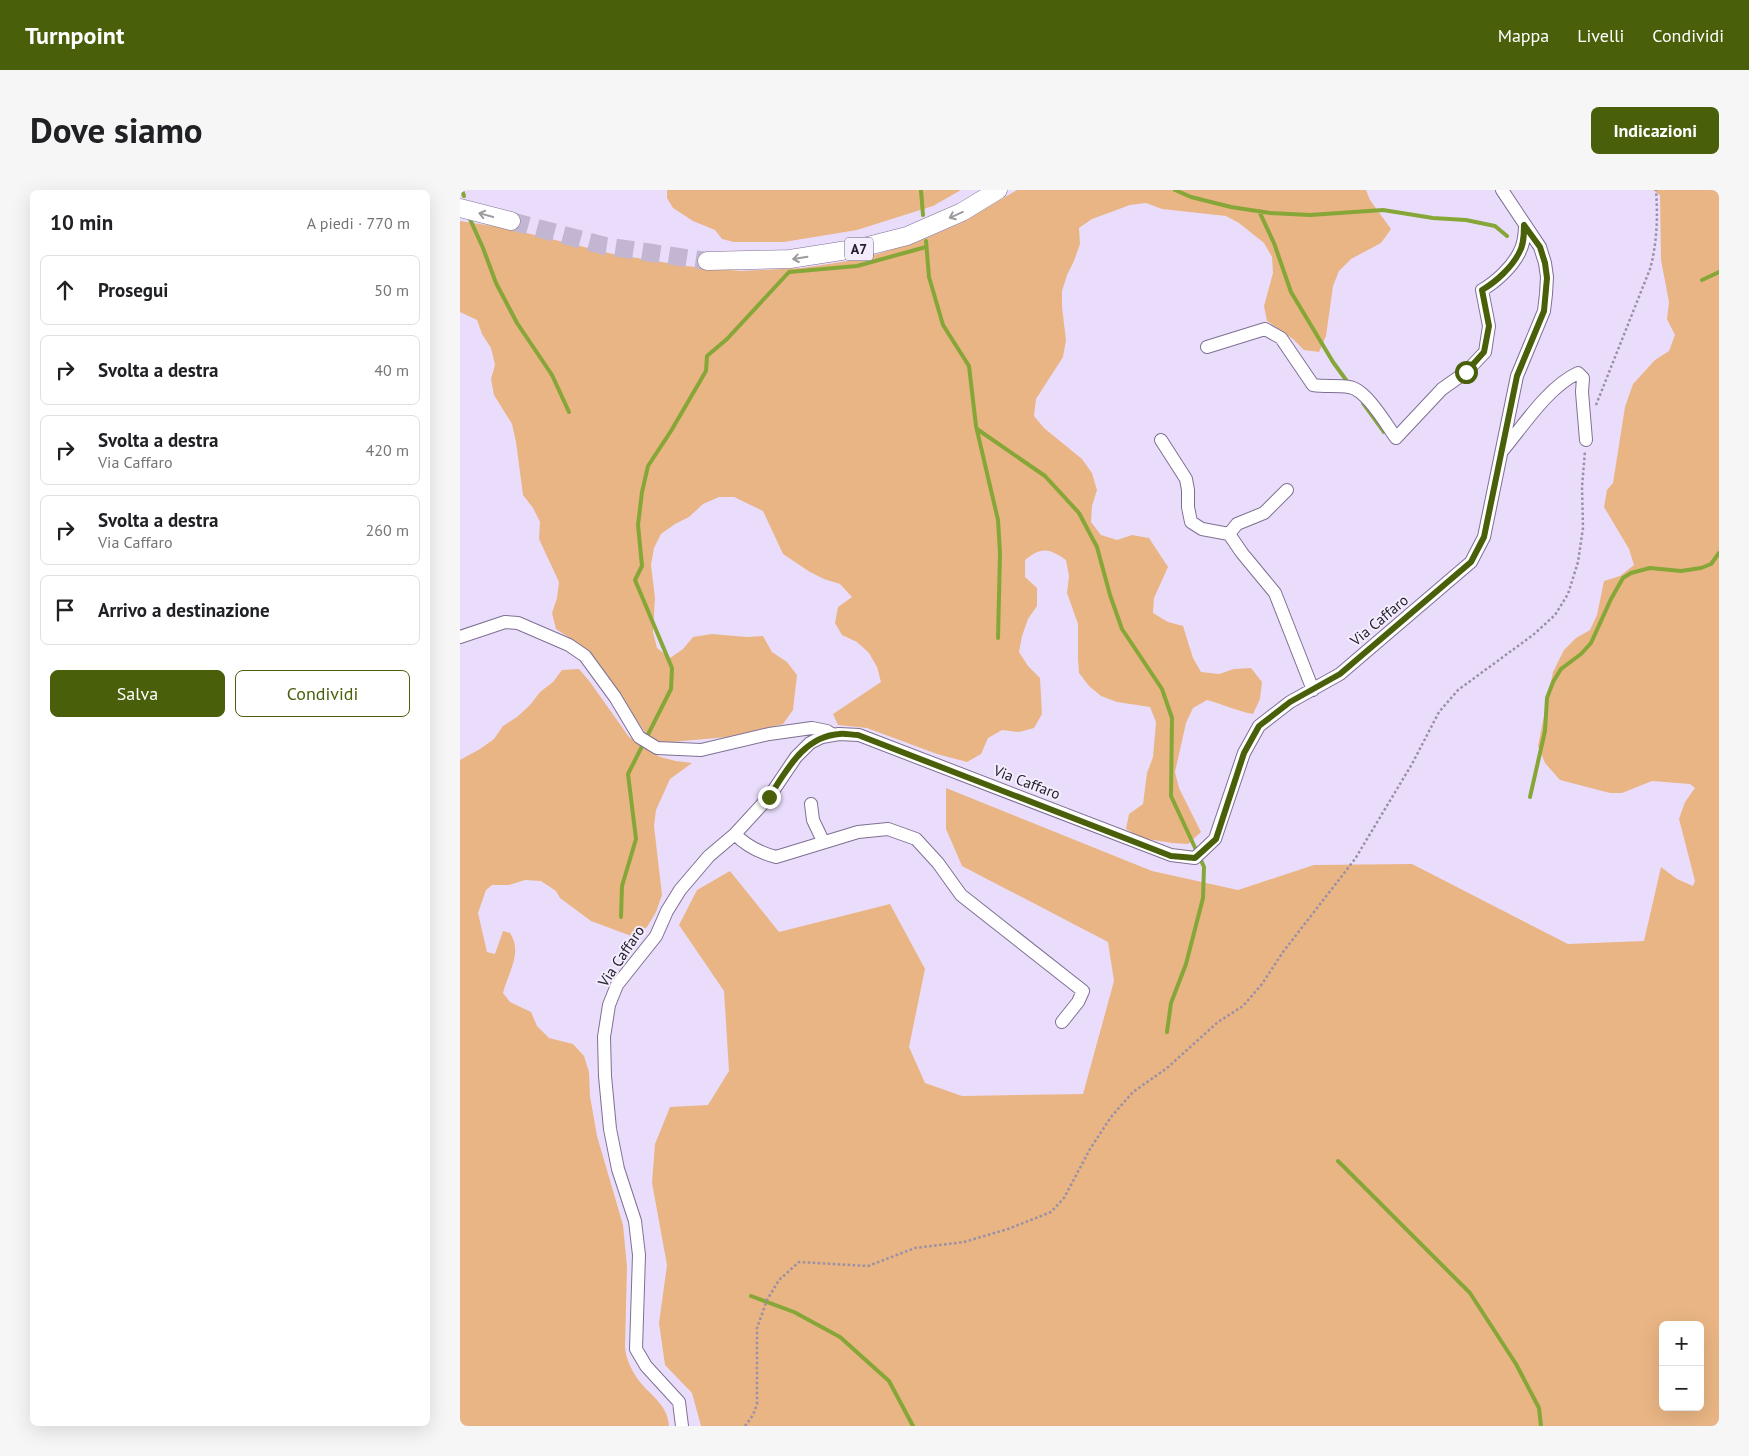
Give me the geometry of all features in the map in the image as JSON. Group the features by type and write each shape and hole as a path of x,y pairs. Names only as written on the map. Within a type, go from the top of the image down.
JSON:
{"highway":[{"name":"A7","path":"707,261 790,259 860,248 914,232 962,212 998,190"},
{"path":"460,208 511,221"}],"street":[{"name":"Via Caffaro","path":"682,1426 679,1402 646,1366 636,1348 639,1255 635,1222 618,1169 610,1129 605,1076 604,1038 609,1006 617,985 656,936 667,911 680,890 709,856 735,834 769,797 796,757 810,744 822,737 839,734 858,735 1171,856 1195,858 1216,839 1244,753 1259,726 1290,702 1340,674 1471,562 1484,537 1517,376 1544,311 1547,278 1540,247 1502,190"},
{"path":"1207,347 1265,329 1281,338 1313,385 1351,387 1366,397 1396,438 1442,389 1466,372 1484,352 1489,326 1482,290 1495,283 1519,253 1524,237 1524,225"},
{"path":"1501,452 1540,404 1568,378 1578,373 1583,378 1582,392 1586,440"},
{"path":"1161,440 1186,479 1191,522 1202,529 1229,534 1275,593 1313,690"},
{"path":"1229,534 1237,524 1264,513 1287,490"},
{"path":"460,637 505,622 518,623 569,645 585,656 615,697 639,737 657,748 701,750 769,734 812,728 827,731 832,735"},
{"path":"811,804 813,820 823,841"},
{"path":"735,834 748,846 776,857 787,855 823,841 858,832 888,829 916,839 938,863 961,895 1083,991 1078,1002 1062,1022"}],"path":[{"path":"1593,410 1650,270 1654,254 1657,207 1656,190"},
{"path":"745,1426 753,1415 757,1404 757,1328 767,1300 779,1280 799,1262 868,1266 916,1248 964,1242 982,1237 1051,1212 1064,1198 1086,1156 1111,1118 1133,1092 1167,1068 1218,1022 1243,1006 1262,984 1288,945 1355,859 1412,764 1439,712 1458,690 1533,635 1555,615 1568,594 1578,562 1583,528 1582,487 1586,440"}],"shaded area":[{"path":"667,190 961,190 933,206 857,230 784,242 734,242 722,239 715,230 693,221 673,208 667,198"},
{"path":"1017,190 1366,190 1370,200 1391,229 1381,243 1351,259 1339,271 1333,286 1326,336 1319,352 1304,350 1293,339 1267,321 1264,306 1273,273 1272,257 1264,243 1239,223 1226,216 1162,209 1146,203 1130,205 1092,219 1079,228 1080,244 1062,291 1066,340 1063,357 1036,399 1034,416 1044,428 1082,459 1092,473 1097,490 1092,506 1091,522 1101,535 1117,540 1132,535 1149,538 1168,567 1154,598 1153,613 1168,622 1183,626 1193,658 1201,672 1219,674 1234,669 1251,668 1262,682 1260,699 1253,714 1207,700 1193,708 1186,723 1175,772 1179,788 1201,832 1188,844 1141,838 1126,829 1129,814 1143,804 1147,773 1153,757 1156,722 1150,707 1117,702 1101,696 1089,686 1079,673 1078,624 1067,593 1069,576 1066,560 1050,551 1041,551 1025,560 1025,577 1037,588 1037,606 1028,619 1019,652 1028,666 1040,678 1042,714 1034,728 1019,732 1002,730 988,738 981,754 967,762 937,754 867,728 838,725 833,714 881,682 877,667 869,653 857,642 842,635 835,623 838,607 852,597 840,584 810,572 783,554 763,511 734,497 719,497 703,504 689,517 661,534 654,548 651,565 655,598 653,632 657,648 670,658 683,649 693,637 712,634 747,637 763,636 772,652 787,662 797,675 793,710 783,724 727,737 661,743 646,734 589,651 556,629 552,613 557,598 559,582 539,539 540,522 533,508 523,495 512,424 494,395 491,379 495,365 491,348 482,334 477,320 460,312 460,221 506,228 613,254 686,266 741,271 802,268 861,259 917,242 961,223"},
{"path":"1653,190 1719,190 1719,1426 701,1426 692,1393 665,1365 659,1323 667,1265 652,1183 655,1144 670,1107 708,1105 729,1071 724,991 679,925 697,890 730,871 779,932 890,904 925,969 909,1047 925,1083 962,1096 1083,1094 1114,981 1108,942 962,866 946,829 946,788 1152,871 1238,890 1314,865 1412,864 1568,944 1644,941 1661,867 1677,879 1693,886 1695,881 1679,819 1685,802 1695,788 1690,784 1652,781 1622,793 1610,793 1560,780 1545,763 1538,746 1553,672 1564,650 1576,638 1590,630 1597,615 1604,581 1620,576 1634,565 1629,549 1604,507 1607,490 1613,483 1625,407 1633,384 1655,360 1669,351 1675,335 1667,319 1669,302 1661,260 1660,195"},
{"path":"579,669 629,737 660,757 692,763 670,779 656,810 654,826 662,895 656,912 647,927 634,937 591,921 560,898 556,891 541,881 525,880 509,885 492,885 486,890 478,913 487,952 495,954 503,931 510,933 514,940 515,955 503,993 510,1002 531,1012 537,1026 549,1038 573,1044 584,1056 589,1072 590,1096 597,1136 623,1225 627,1267 625,1348 633,1371 641,1384 665,1411 669,1426 460,1426 460,760 494,739 503,726 530,705 562,670"}],"waterway":[{"path":"462,190 464,196"},
{"path":"921,190 923,215"},
{"path":"1175,190 1191,197 1231,207 1270,213 1310,215 1383,210 1433,218 1466,220 1495,226 1507,236"},
{"path":"1259,211 1274,243 1291,292 1333,362 1349,384"},
{"path":"469,217 496,283 517,323 552,375 569,412"},
{"path":"926,241 929,277 943,325 969,366 976,426 998,520 1000,553 998,638"},
{"path":"621,917 622,886 636,839 628,774 671,689 672,668 635,580 642,566 638,525 642,492 648,466 706,371 707,356 727,339 789,272 857,266 926,247"},
{"path":"1702,280 1719,272"},
{"path":"1363,403 1384,432"},
{"path":"977,429 1045,476 1079,513 1097,547 1110,595 1122,629 1162,689 1172,718 1171,796 1197,852"},
{"path":"1530,797 1545,731 1547,698 1553,682 1561,669 1581,654 1591,643 1623,578 1631,573 1650,568 1681,571 1701,568 1711,564 1719,553"},
{"path":"1167,1032 1171,1003 1186,964 1203,898 1204,867 1200,858"},
{"path":"1338,1161 1470,1293 1516,1364 1539,1408 1541,1426"},
{"path":"751,1296 794,1312 840,1337 889,1381 913,1426"}],"tunnel":[{"path":"511,221 605,246 707,261"}],"route":[{"path":"769,797 796,757 810,744 822,737 832,735 858,735 1171,856 1195,858 1216,839 1244,753 1259,726 1290,702 1340,674 1471,562 1484,537 1517,376 1544,311 1547,278 1545,263 1540,247 1524,225 1524,237 1519,253 1495,283 1482,290 1489,326 1484,352 1466,372"}]}
